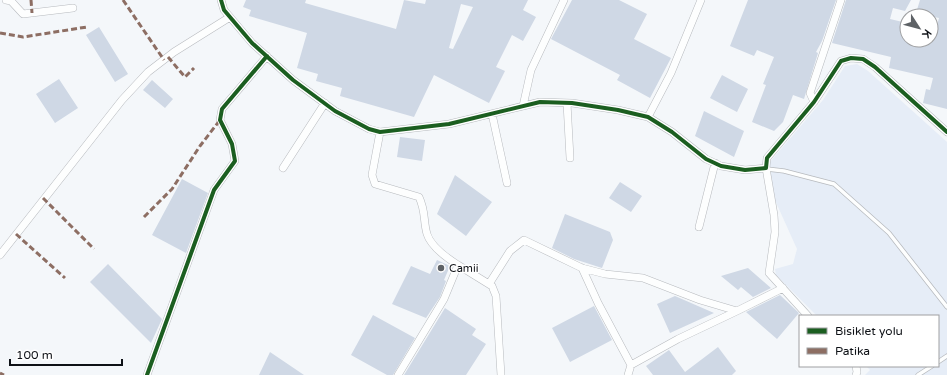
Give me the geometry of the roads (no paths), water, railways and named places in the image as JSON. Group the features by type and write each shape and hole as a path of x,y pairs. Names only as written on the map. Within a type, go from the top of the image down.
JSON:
{"street":[{"path":"6,0 11,1 23,14 73,8"},
{"path":"221,0 224,10 252,43 293,80 325,104 369,129 380,132 449,124 540,102 567,102 618,110 648,117 672,132 706,159 715,163 745,170 766,168"},
{"path":"523,106 531,70 564,0"},
{"path":"648,117 671,73 701,0"},
{"path":"814,102 810,93 841,0"},
{"path":"0,255 122,100 148,72 174,52 230,18"},
{"path":"147,375 214,190 235,161 232,144 220,120 222,109 267,56"},
{"path":"807,315 769,273 775,221 766,168 767,158 776,146 814,102 841,61 851,58 863,59 875,67 947,132"},
{"path":"567,102 570,158"},
{"path":"283,168 325,104"},
{"path":"492,114 507,183"},
{"path":"380,132 372,174 375,184 419,197 425,208 428,235 437,249 458,266 489,284 496,296 502,375"},
{"path":"699,227 715,163"},
{"path":"489,284 510,251 524,240 582,268 604,274 643,278 679,290 700,300 737,311"},
{"path":"398,375 444,299 458,266"},
{"path":"582,268 598,303 631,365"},
{"path":"628,375 631,365 678,338 783,288"}],"lane":[{"path":"766,168 834,184 889,233 947,307"},
{"path":"918,375 930,367"}],"place":[{"name":"Camii","path":"441,268"}]}
